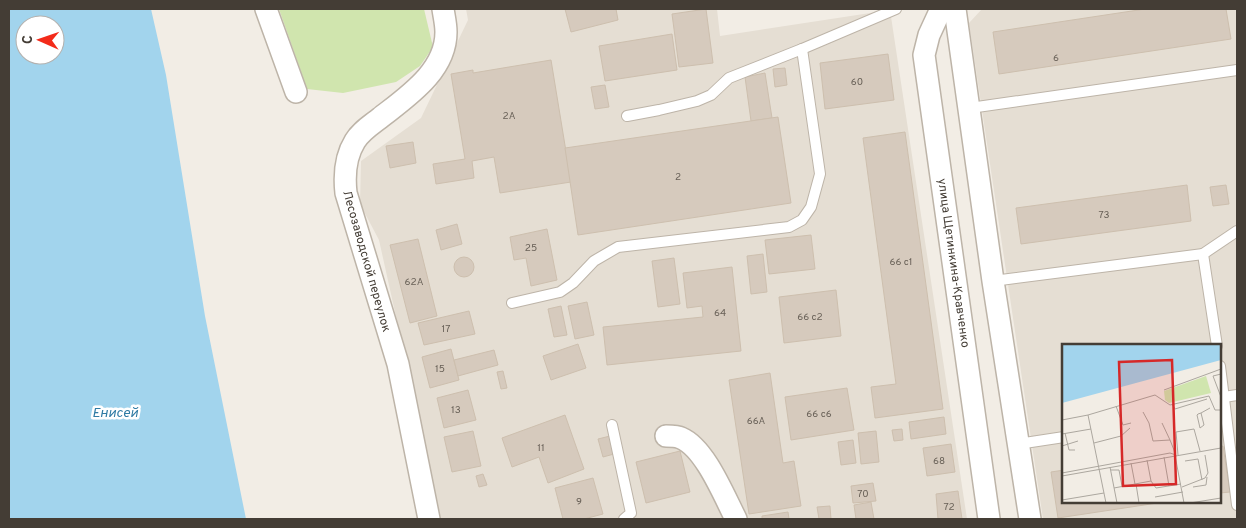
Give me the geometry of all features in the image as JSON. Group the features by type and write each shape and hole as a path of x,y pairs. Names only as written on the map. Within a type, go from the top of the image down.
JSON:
{"street":[{"path":"266,9 296,92"},
{"name":"Лесозаводской переулок","path":"429,519 398,364 346,193 345,174 347,158 362,132 410,94 434,68 442,53 446,32 444,9"},
{"name":"улица Щетинкина-Кравченко","path":"941,9 929,35 924,55 989,519"},
{"path":"955,9 993,281 1030,519"},
{"path":"666,436 680,437 694,446 712,472 736,519"}],"lane":[{"path":"627,116 697,101 711,94 729,78 896,9"},
{"path":"512,304 560,292 594,261 618,247 789,227 802,220 811,207 820,174 802,49"},
{"path":"970,108 1237,70"},
{"path":"993,281 1203,254 1237,231"},
{"path":"1203,254 1217,344"},
{"path":"1221,374 1224,396 1222,410 1237,504"},
{"path":"1224,396 1237,395"},
{"path":"612,424 632,513 624,519"},
{"path":"1018,444 1062,437"}],"shaded area":[{"path":"466,9 717,9 720,36 890,10 967,519 441,519 379,240 360,204 361,161 421,118 468,20"},
{"path":"982,9 1237,9 1237,519 1043,519 969,23"}],"green space":[{"path":"279,9 424,9 433,47 420,66 396,82 343,93 307,89"}],"water":[{"name":"Енисей","path":"9,9 151,9 166,75 205,316 246,519 9,519"}],"building":[{"path":"565,9 616,9 618,20 571,32"},
{"path":"706,9 713,63 679,67 672,14"},
{"path":"1145,9 1226,9 1231,39 999,74 993,32"},
{"path":"672,34 677,70 605,81 599,46"},
{"path":"888,54 894,100 825,109 820,63"},
{"path":"551,60 571,182 500,193 494,157 472,161 474,178 436,184 433,164 465,159 451,74 473,70 473,73"},
{"path":"785,68 787,85 775,87 773,69"},
{"path":"765,73 772,118 751,121 745,77"},
{"path":"605,85 609,107 595,109 591,87"},
{"path":"778,117 791,203 578,235 565,148"},
{"path":"905,132 943,409 875,418 871,387 896,384 863,138"},
{"path":"413,142 416,163 390,168 386,146"},
{"path":"1187,185 1191,221 1021,244 1016,208"},
{"path":"1226,185 1229,204 1213,206 1210,187"},
{"path":"457,224 462,244 441,250 436,230"},
{"path":"547,229 557,280 531,286 526,258 514,260 510,237"},
{"path":"811,235 815,269 769,274 765,240"},
{"path":"418,239 437,316 410,323 390,245"},
{"path":"763,254 767,292 751,294 747,256"},
{"path":"464,257 471,260 474,267 471,274 464,277 457,274 454,267 457,260"},
{"path":"674,258 680,304 658,307 652,261"},
{"path":"732,267 741,351 607,365 603,327 703,317 702,306 687,308 683,273"},
{"path":"836,290 841,336 784,343 779,297"},
{"path":"587,302 594,335 575,339 568,306"},
{"path":"561,306 567,335 554,337 548,309"},
{"path":"469,311 475,334 424,345 418,323"},
{"path":"578,344 586,368 551,380 543,356"},
{"path":"451,349 459,380 430,388 422,357"},
{"path":"494,350 498,365 458,376 454,360"},
{"path":"503,371 507,388 501,389 497,372"},
{"path":"770,373 783,463 794,461 801,506 749,514 729,380"},
{"path":"847,388 854,430 791,440 785,397"},
{"path":"468,390 476,420 444,428 437,398"},
{"path":"565,415 584,469 548,483 539,457 512,467 502,438"},
{"path":"944,417 946,434 911,439 909,422"},
{"path":"902,429 903,440 894,441 892,430"},
{"path":"473,431 481,466 452,472 444,437"},
{"path":"876,431 879,462 861,464 858,433"},
{"path":"610,436 614,454 603,457 598,439"},
{"path":"853,440 856,463 841,465 838,442"},
{"path":"951,444 955,472 927,476 923,448"},
{"path":"1223,446 1230,492 1221,493 1221,447"},
{"path":"680,451 690,492 646,503 636,462"},
{"path":"1062,470 1062,503 1157,503 1058,518 1051,472"},
{"path":"483,474 487,485 479,487 476,476"},
{"path":"593,478 603,514 584,519 563,519 555,488"},
{"path":"873,483 876,501 853,503 851,486"},
{"path":"958,491 962,519 938,519 936,494"},
{"path":"871,502 874,519 856,519 854,505"},
{"path":"830,506 831,519 819,519 817,507"},
{"path":"788,512 789,519 762,519 762,516"}]}
